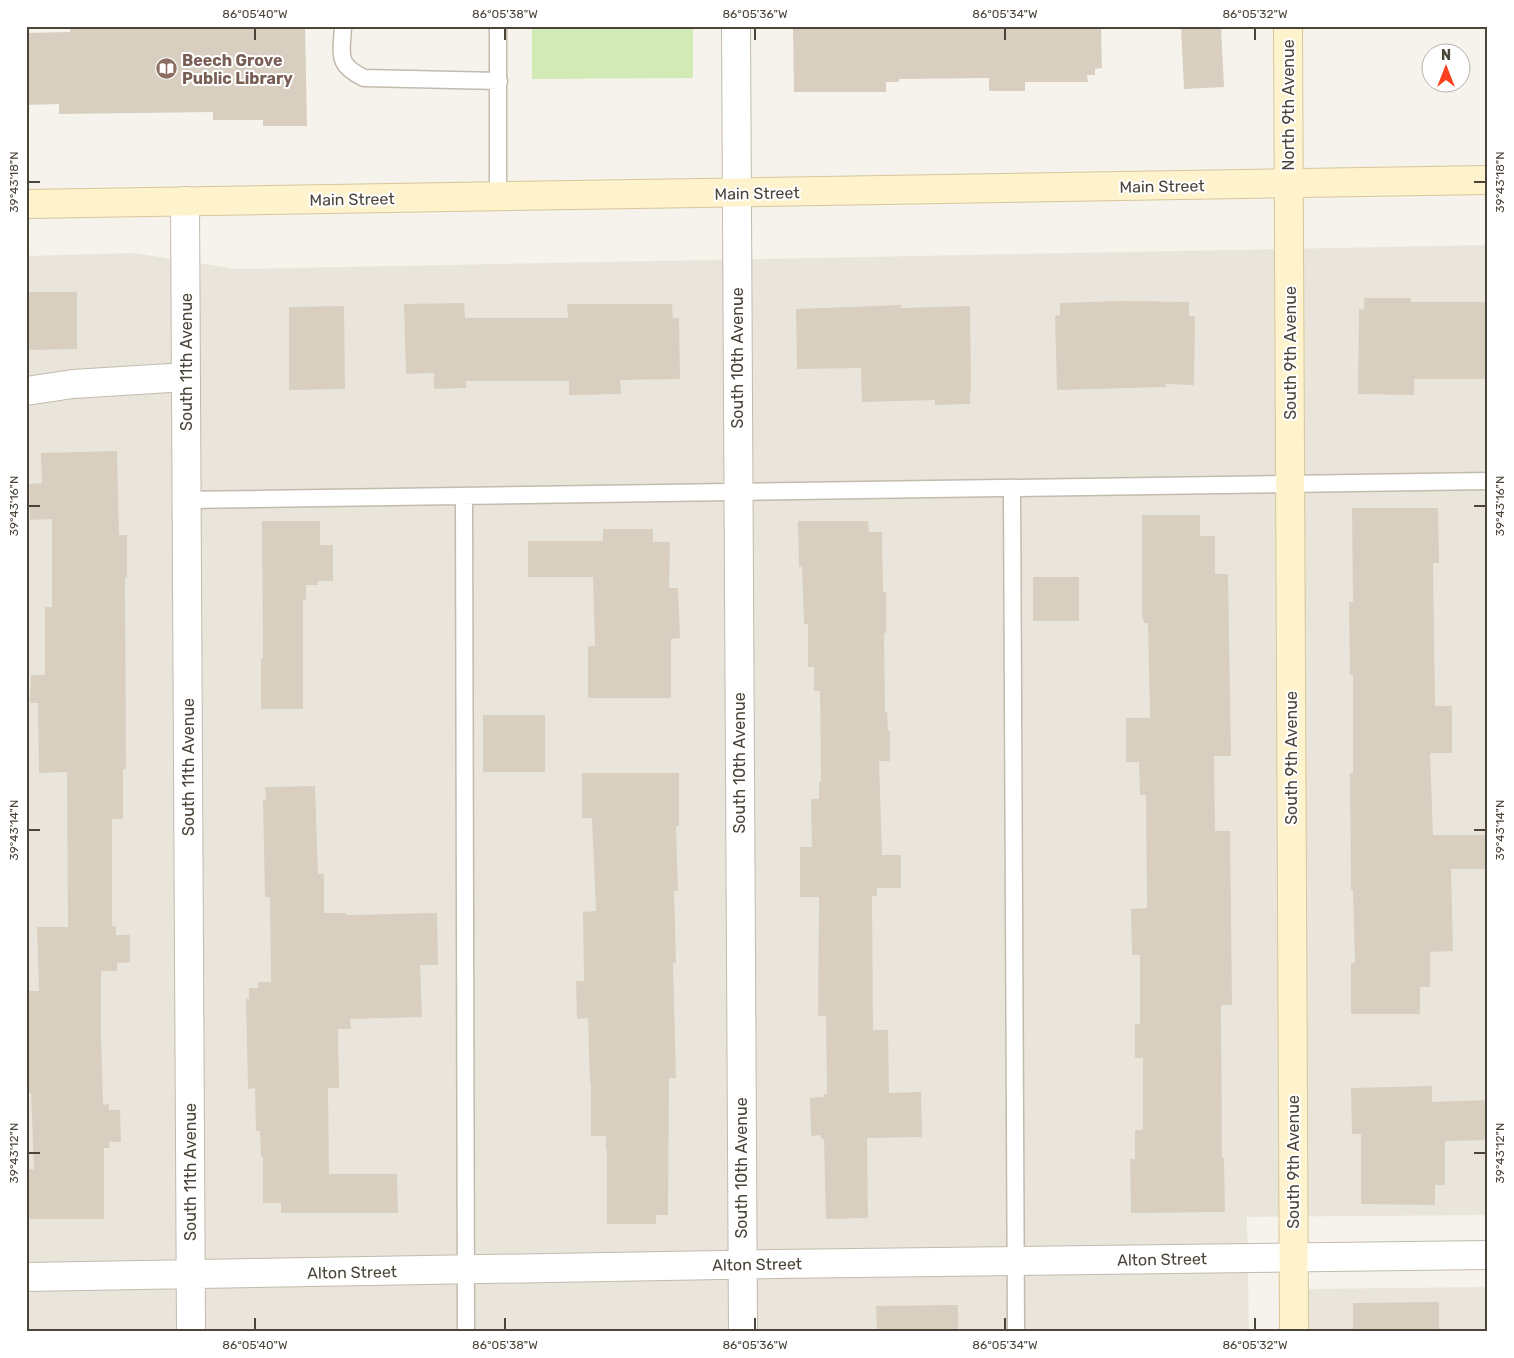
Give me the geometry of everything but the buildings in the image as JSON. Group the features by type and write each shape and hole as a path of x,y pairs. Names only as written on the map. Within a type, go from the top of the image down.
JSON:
{"street":[{"name":"South 10th Avenue","path":"736,26 743,1332"},
{"name":"North 9th Avenue","path":"1288,26 1289,183"},
{"name":"Main Street","path":"26,204 736,194 1488,180"},
{"name":"South 9th Avenue","path":"1289,183 1294,1332"},
{"name":"South 11th Avenue","path":"185,201 190,1332"},
{"path":"26,391 73,384 186,377"},
{"name":"Alton Street","path":"26,1277 1294,1257 1488,1256"}],"lane":[{"path":"342,26 342,60 351,72 364,78 499,81"},
{"path":"498,26 498,197"},
{"path":"186,500 1488,481"},
{"path":"1012,488 1016,1332"},
{"path":"464,496 466,1332"}],"shaded area":[{"path":"1488,245 1488,1215 1247,1217 1249,1332 26,1332 26,256 134,253 236,269"},
{"path":"1488,1287 1488,1332 1305,1332 1305,1289"}],"green space":[{"path":"532,26 693,26 693,78 532,79"}],"place":[{"name":"Beech Grove Public Library","path":"166,69"}]}
